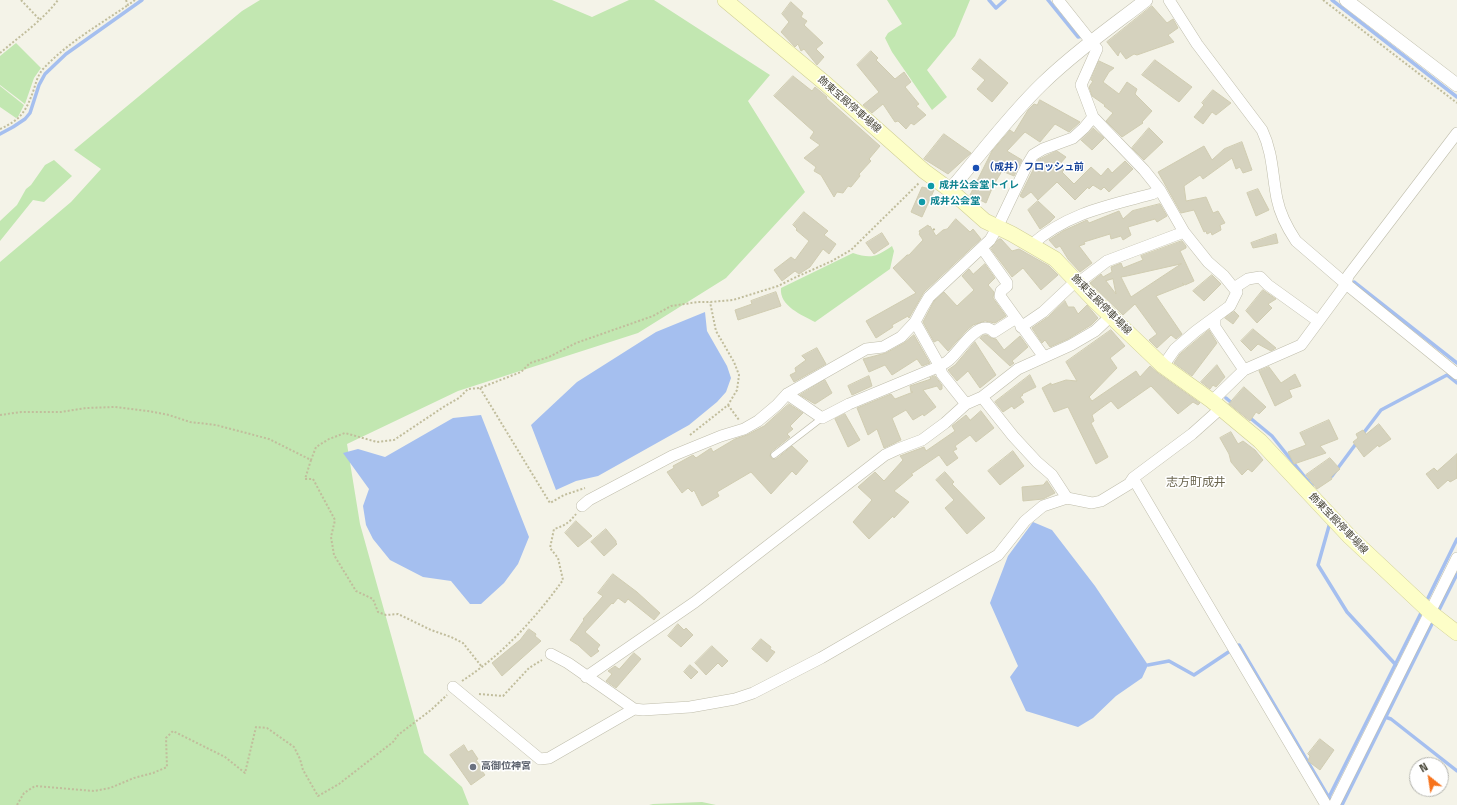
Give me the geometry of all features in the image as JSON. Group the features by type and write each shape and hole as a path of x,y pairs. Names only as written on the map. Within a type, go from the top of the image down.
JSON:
{"main road":[{"name":"飾東宝殿停車場線","path":"726,0 820,79 924,171 950,190 985,221 1012,234 1055,259 1163,366 1216,405 1260,441 1350,537 1430,612 1457,634"}],"street":[{"path":"1058,0 1097,49 1081,85 1093,117 1144,170 1160,190 1184,232 1208,262 1224,276 1237,292 1230,306 1196,331 1176,349 1163,366"},
{"path":"950,190 1041,85 1090,42 1146,0"},
{"path":"1169,0 1197,44 1262,130 1268,144 1280,211 1290,233 1296,241 1346,284 1457,374"},
{"path":"1346,0 1457,85"},
{"path":"582,506 589,500 672,456 721,436 748,427 758,421 777,405 787,394 866,349 883,347 900,337 915,322 930,297 990,240 1027,165 1033,156 1043,149 1073,138 1093,117"},
{"path":"551,654 634,709 643,710 690,707 734,699 753,693 821,658 998,555 1025,521 1043,506 1067,498 1092,503 1101,501 1128,484 1133,478 1192,434 1244,370 1301,345 1346,284 1348,276 1457,133"},
{"path":"1031,245 1046,233 1070,219 1100,208 1152,194 1160,190"},
{"path":"787,394 822,418 849,404 938,367 951,358 976,332 984,328 989,328 994,332 1043,312 1077,282 1107,261 1184,232"},
{"path":"982,248 1007,284 1007,286 1001,291 1000,296 1044,357"},
{"path":"1234,288 1248,279 1260,277 1268,285 1318,321"},
{"path":"586,677 695,602 885,455 922,440 945,423 966,404 982,397 1018,369 1095,331 1111,316"},
{"path":"1215,318 1215,327 1244,370"},
{"path":"915,322 938,363 938,367 942,374 966,404"},
{"path":"982,397 1013,436 1037,462 1052,475 1067,498"},
{"path":"1133,478 1326,805"},
{"path":"1334,805 1457,558"},
{"path":"453,687 540,759 549,758 634,709"}],"lane":[{"path":"774,455 822,418"}],"path":[{"path":"21,0 40,20"},
{"path":"0,53 40,20 58,0"},
{"path":"126,0 128,5"},
{"path":"0,129 20,118 28,107 40,73 70,43 135,0"},
{"path":"1324,0 1457,103"},
{"path":"482,667 463,643 398,614 386,615 378,612 373,598 356,591 334,555 331,537 335,520 313,478 305,479 316,447 329,439 344,433 377,442 394,440 459,398 468,389 480,388 521,372 530,363 549,357 576,343 652,316 671,306 698,302 733,300 778,286 832,261 851,250 920,182 924,171"},
{"path":"688,437 695,433 728,405 737,390 739,375 734,362 716,331 710,302"},
{"path":"480,388 550,503 564,495 586,488"},
{"path":"728,405 738,417"},
{"path":"0,415 21,412 61,412 86,408 115,407 148,411 169,415 190,422 216,425 269,439 311,460"},
{"path":"17,805 24,793 35,786 94,791 110,788 166,767 166,738 173,731 225,757 245,773 256,727 267,728 294,747 300,759 303,770 318,796 339,784 392,742 398,735 431,710 453,687 482,667 504,648 540,612 563,580 558,558 550,548 554,529 564,526 571,521 582,506"},
{"path":"478,694 484,696 503,696 530,668 551,654"}],"green space":[{"path":"260,0 552,0 592,17 629,0 654,0 770,75 748,101 805,192 726,278 638,333 458,391 347,444 360,524 424,753 462,787 469,805 0,805 0,262 71,202 101,169 74,150 242,11"},
{"path":"887,0 970,0 955,36 927,70 947,97 932,110 892,52 885,38 888,33 902,24"},
{"path":"16,43 41,68 34,78 25,104 0,85 0,56"},
{"path":"0,86 24,105 18,117 16,118 0,107"},
{"path":"54,160 72,176 44,202 33,200 0,241 0,221 17,205 26,189 31,185 45,165"},
{"path":"892,246 894,251 890,269 815,322 787,305 781,294 781,288 853,253 864,256 873,256 882,253"},
{"path":"702,802 716,805 649,805 653,804"}],"water":[{"path":"705,312 707,331 727,366 731,378 726,392 717,402 689,425 598,476 576,481 556,490 531,425 577,382 656,332"},
{"path":"481,415 529,537 518,564 504,583 481,604 470,604 451,581 423,577 390,560 373,539 366,525 363,506 369,489 343,453 358,449 385,457 453,418"},
{"path":"1033,522 1052,530 1095,586 1148,665 1142,678 1116,696 1093,718 1078,727 1026,711 1010,677 1018,666 990,603 1008,556"}],"building":[{"path":"791,2 803,13 801,17 807,21 804,25 823,43 816,49 824,57 817,65 804,49 801,51 798,44 795,47 781,32 789,22 782,14"},
{"path":"1152,6 1167,23 1173,19 1178,28 1168,35 1174,42 1137,55 1134,54 1126,59 1120,51 1118,56 1107,42"},
{"path":"871,51 878,58 876,60 895,79 904,72 911,82 905,87 919,104 916,106 926,115 914,125 911,123 906,129 898,121 895,122 883,104 872,113 863,105 879,92 857,65"},
{"path":"980,59 1008,83 992,102 977,89 985,80 972,69"},
{"path":"1155,60 1192,87 1179,102 1142,75"},
{"path":"1099,61 1114,68 1109,72 1103,82 1119,94 1127,82 1137,89 1135,94 1152,111 1142,122 1143,123 1122,137 1106,121 1113,113 1092,96 1089,87 1093,81 1091,80"},
{"path":"793,76 812,91 815,87 880,146 869,159 871,161 859,174 860,176 851,187 848,186 843,193 837,192 834,197 821,175 814,171 816,167 804,158 820,145 810,138 814,132 774,96"},
{"path":"1213,90 1231,103 1216,115 1212,112 1203,124 1194,117 1204,105 1202,103"},
{"path":"1040,100 1080,122 1069,132 1055,124 1040,142 1025,132 1007,151 1022,160 1014,176 1002,171 993,186 986,203 970,195 992,151 1010,130 1014,133 1028,110 1034,104 1037,105"},
{"path":"1093,128 1104,138 1092,150 1081,140"},
{"path":"1149,128 1163,142 1144,160 1132,148"},
{"path":"944,134 971,153 948,174 924,159"},
{"path":"1242,142 1252,170 1243,173 1240,167 1236,169 1232,158 1203,179 1200,175 1184,186 1186,201 1206,197 1213,213 1218,211 1225,223 1220,225 1221,230 1212,235 1211,232 1207,234 1206,231 1204,232 1194,210 1181,213 1158,172 1204,146 1212,160 1224,149"},
{"path":"1057,151 1066,157 1059,165 1064,170 1062,172 1074,184 1091,167 1101,176 1108,168 1112,173 1125,161 1133,169 1109,192 1104,187 1101,190 1093,185 1089,189 1088,187 1075,200 1057,182 1038,200 1031,192 1023,198 1020,196 1038,160"},
{"name":"成井公会堂","path":"929,186 934,190 922,217 911,212 922,187 926,188"},
{"path":"1258,189 1269,210 1256,216 1247,193"},
{"path":"1038,201 1055,217 1040,229 1028,210"},
{"path":"1160,204 1167,216 1157,222 1155,219 1128,227 1131,235 1123,240 1121,236 1111,239 1110,234 1084,242 1085,244 1079,246 1092,263 1080,272 1068,259 1060,246 1056,248 1049,240 1063,231 1087,220 1089,223 1119,211 1123,219 1132,211"},
{"path":"804,212 828,231 824,235 836,244 829,254 823,249 810,267 799,274 795,271 782,281 774,270 791,257 795,260 809,241 796,230 797,229 793,225"},
{"path":"956,219 970,232 973,229 981,239 924,292 909,318 908,316 892,325 893,327 876,338 866,321 916,293 893,268 907,255 909,255 923,240 919,234 919,231 928,225 936,236 943,230 947,229"},
{"path":"882,233 889,244 874,254 866,243"},
{"path":"1276,234 1278,243 1253,248 1251,243"},
{"path":"999,239 1001,239 1012,251 1019,249 1049,266 1058,275 1041,290 1023,268 1012,277 991,249"},
{"path":"1182,241 1186,248 1180,251 1194,281 1185,285 1182,283 1184,285 1156,296 1182,334 1176,339 1171,335 1157,348 1149,340 1157,334 1135,304 1123,315 1090,283 1101,274 1103,277 1112,272 1111,267 1121,263 1123,268 1143,260 1141,256","holes":["1181,264 1131,297 1121,277 1127,276","1113,279 1116,294 1106,281"]},
{"path":"985,264 995,278 988,285 994,292 993,298 1006,316 995,323 985,321 973,325 948,351 938,340 934,342 923,322 934,301 944,292 957,306 974,290 962,276 969,269 973,274"},
{"path":"1212,275 1221,284 1204,301 1193,291"},
{"path":"1263,290 1276,299 1268,304 1272,308 1257,323 1246,311"},
{"path":"776,292 781,306 738,320 735,310 752,304 751,301"},
{"path":"1065,301 1068,307 1074,307 1078,314 1087,305 1098,318 1091,325 1068,339 1050,347 1045,340 1042,343 1032,328 1048,317"},
{"path":"1234,311 1239,316 1233,324 1225,318"},
{"path":"1253,329 1276,348 1271,351 1258,344 1251,351 1241,341"},
{"path":"1111,330 1125,346 1110,358 1117,368 1089,397 1092,401 1136,371 1140,377 1150,366 1200,403 1198,405 1193,402 1178,414 1151,386 1118,409 1111,401 1092,415 1094,421 1091,423 1108,457 1096,464 1068,407 1054,412 1042,388 1051,383 1051,385 1066,380 1077,381 1066,362"},
{"path":"1209,330 1217,343 1192,376 1174,363 1180,354"},
{"path":"914,335 930,363 922,366 917,359 892,375 885,365 869,372 863,359 886,353 904,343"},
{"path":"984,335 996,339 1004,350 1020,336 1028,347 1012,361 1014,363 1010,366 980,338"},
{"path":"975,342 996,375 980,388 968,371 957,381 948,370 955,365"},
{"path":"817,348 826,364 794,382 790,375 796,372 795,368 806,360 802,356"},
{"path":"1217,365 1225,377 1216,387 1213,385 1210,389 1201,382"},
{"path":"1269,367 1281,383 1295,374 1301,386 1289,390 1292,397 1275,406 1259,371"},
{"path":"1030,375 1036,387 1022,394 1023,395 1020,397 1024,402 1014,409 1012,406 1003,412 995,402"},
{"path":"869,376 872,386 852,395 848,386"},
{"path":"935,376 942,385 942,389 940,390 937,386 923,390 936,407 924,416 923,414 913,420 906,410 892,418 901,440 884,448 877,429 868,435 857,408 891,394 895,399 913,392 911,392 910,386 931,379 930,378"},
{"path":"825,380 832,393 815,404 800,395"},
{"path":"1244,387 1266,407 1259,414 1256,412 1250,421 1229,404"},
{"path":"789,404 803,413 790,426 793,429 787,434 790,437 771,452 770,456 772,459 776,459 792,446 808,461 796,475 792,471 771,494 751,472 717,492 719,496 702,506 694,490 692,492 688,488 682,493 667,472 674,468 673,466 693,455 696,458 711,448 713,452 735,439 747,435 764,426"},
{"path":"981,411 994,428 976,442 970,435 955,446 957,449 953,451 958,458 947,466 939,455 911,474 913,475 894,491 909,502 894,518 893,516 869,539 853,522 872,500 858,487 875,472 884,481 903,460 900,456 924,447 926,451 955,431 952,426 966,415 970,420"},
{"path":"845,414 860,440 848,447 835,419"},
{"path":"1329,420 1338,439 1320,446 1326,453 1294,464 1288,452 1306,445 1300,433"},
{"path":"1379,424 1391,439 1379,447 1378,445 1364,457 1353,442 1358,438 1356,434 1363,430 1366,434"},
{"path":"1231,432 1238,444 1243,441 1255,450 1263,460 1252,472 1248,469 1242,475 1231,462 1229,454 1220,438"},
{"path":"1013,451 1024,466 1000,485 988,471"},
{"path":"1457,454 1457,478 1450,482 1448,480 1438,489 1426,474 1434,468 1437,471"},
{"path":"1330,458 1340,469 1331,477 1332,479 1317,489 1306,475"},
{"path":"945,472 954,482 952,484 985,518 967,534 945,508 954,500 936,480"},
{"path":"1047,481 1055,493 1043,499 1023,501 1022,487 1043,485"},
{"path":"576,521 592,536 578,547 565,533"},
{"path":"606,529 617,544 604,556 591,542"},
{"path":"613,574 637,592 660,613 654,620 628,599 625,603 618,598 585,632 600,645 597,649 599,651 591,657 570,640 584,620 583,619 603,596 598,593"},
{"path":"678,624 684,630 686,628 693,635 681,647 668,636"},
{"path":"529,629 536,634 535,636 541,641 502,676 492,663 520,640"},
{"path":"761,639 771,647 770,649 775,652 767,662 752,649"},
{"path":"712,646 728,661 722,667 718,663 706,675 695,663"},
{"path":"634,653 641,659 616,688 606,681 612,674 608,671 615,666 619,669"},
{"path":"690,665 698,672 691,679 684,672"},
{"path":"1320,739 1334,750 1320,770 1308,761 1310,756 1308,754"},
{"path":"464,745 468,752 472,750 485,775 471,785 450,755"}],"waterway":[{"path":"0,134 25,119 30,113 39,85 45,74 66,54 142,0"},
{"path":"989,0 996,8 1005,0"},
{"path":"1048,0 1078,37 1083,36"},
{"path":"1332,0 1457,97"},
{"path":"1354,282 1457,363"},
{"path":"1362,435 1381,410 1447,375 1457,383"},
{"path":"1226,398 1233,404"},
{"path":"1249,417 1272,436 1312,486"},
{"path":"1328,477 1332,476 1358,441"},
{"path":"1329,526 1318,565 1347,612 1396,665"},
{"path":"1428,598 1457,539"},
{"path":"1438,612 1457,574"},
{"path":"1329,797 1421,613"},
{"path":"1342,805 1432,624"},
{"path":"1148,665 1169,661 1194,675 1239,645 1332,803"},
{"path":"1385,717 1391,719 1457,771"}],"place":[{"name":"（成井）フロッシュ前","path":"976,168"},
{"name":"成井公会堂トイレ","path":"931,186"},
{"name":"成井公会堂","path":"922,202"},
{"name":"高御位神宮","path":"473,767"}],"district":[{"name":"志方町成井","path":"1196,483"}]}
